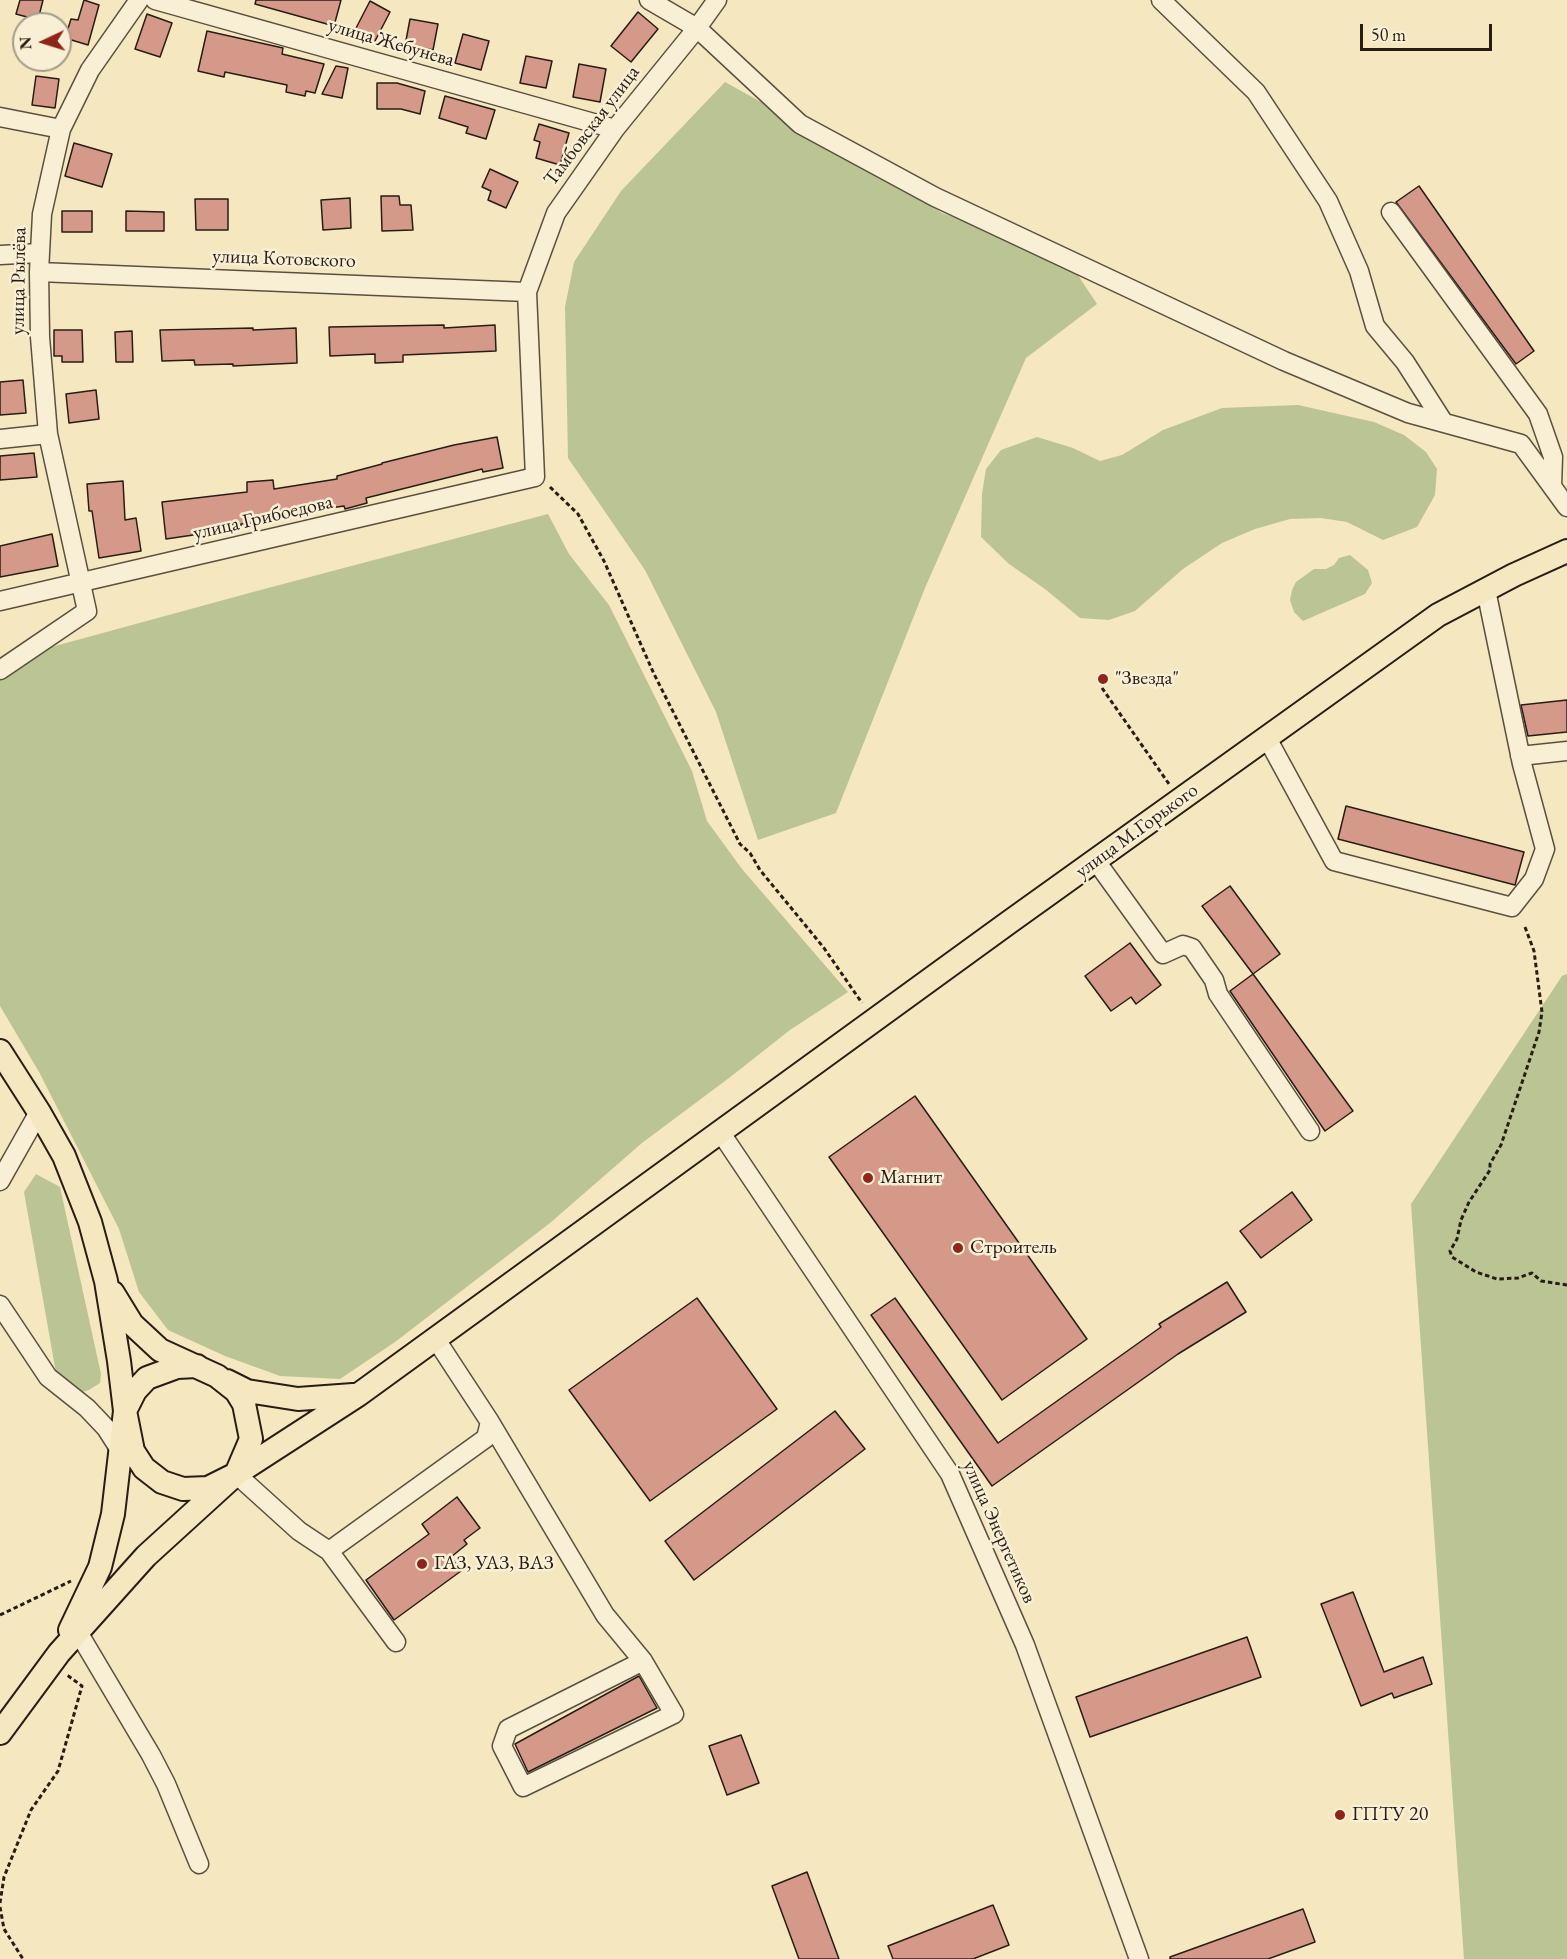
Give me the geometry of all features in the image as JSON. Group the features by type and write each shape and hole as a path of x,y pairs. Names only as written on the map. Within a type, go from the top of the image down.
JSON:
{"main road":[{"name":"улица М.Горького","path":"236,1474 358,1395 1438,615 1567,551"},
{"path":"0,1051 64,1156 90,1222 106,1281 119,1361 124,1411 133,1451 144,1468 162,1482 183,1488 208,1488 236,1474"},
{"path":"106,1281 132,1324 160,1350 247,1391 298,1400 358,1395"},
{"path":"0,1733 55,1658 146,1556 236,1474 251,1438 244,1404 236,1391 207,1371 177,1366 147,1378 135,1390 124,1411 113,1514 100,1567 55,1658"}],"street":[{"name":"улица Рылёва","path":"0,670 87,611 48,434 40,337 39,262 42,214 61,129 90,70 139,0"},
{"name":"улица Жебунева","path":"154,0 615,129"},
{"path":"649,0 697,28 800,124 935,197 1284,361 1408,413 1521,444 1567,507"},
{"name":"Тамбовская улица","path":"527,292 556,213 615,129 717,0"},
{"path":"1161,0 1256,92 1328,201 1359,271 1375,326 1405,362 1444,423"},
{"path":"0,117 61,129"},
{"path":"1391,212 1538,414 1553,457 1552,486"},
{"name":"улица Котовского","path":"0,255 39,262 527,292"},
{"path":"527,292 535,477"},
{"path":"0,439 48,434"},
{"name":"улица Грибоедова","path":"0,602 535,477"},
{"path":"1267,738 1334,861 1512,907 1534,879 1545,849 1520,756 1486,590"},
{"path":"1520,756 1567,751"},
{"path":"1096,861 1163,954 1183,945 1192,948 1214,980 1218,994 1310,1131"},
{"path":"0,1181 39,1112"},
{"name":"улица Энергетиков","path":"722,1133 950,1474 1025,1645 1138,1959"},
{"path":"0,1305 48,1377 87,1408 106,1428 120,1450"},
{"path":"435,1338 490,1422 605,1614 643,1661 674,1714 523,1787 502,1746 508,1729 643,1661"},
{"path":"328,1551 486,1438 490,1422"},
{"path":"236,1474 298,1531 328,1551 396,1642"},
{"path":"78,1632 166,1784 200,1864"}],"path":[{"path":"535,477 550,486 572,506 604,561 654,674 740,844 750,853 760,870 824,948 863,1005"},
{"path":"1102,688 1180,800"},
{"path":"1525,927 1534,951 1542,1012 1539,1032 1501,1145 1490,1164 1490,1170 1469,1202 1461,1220 1457,1239 1450,1251 1452,1257 1476,1272 1497,1279 1518,1278 1532,1273 1541,1281 1567,1285"},
{"path":"0,1615 100,1567"},
{"path":"23,1959 4,1929 0,1905 4,1877 32,1810 58,1771 82,1686 55,1658"}],"green space":[{"path":"725,82 815,132 942,213 1066,257 1097,304 1026,358 925,588 836,813 758,840 716,712 645,570 568,458 565,307 574,262 621,191"},
{"path":"1298,405 1374,422 1404,435 1426,452 1437,469 1435,495 1417,527 1383,540 1347,522 1321,518 1290,519 1255,529 1222,543 1183,569 1135,611 1109,620 1080,618 1045,589 1009,564 981,537 982,494 986,469 1001,450 1037,437 1073,448 1100,461 1122,455 1163,430 1222,408"},
{"path":"548,514 569,554 609,605 692,771 707,821 742,869 848,992 790,1030 642,1143 550,1223 395,1342 340,1379 280,1376 225,1356 168,1330 139,1292 119,1229 39,1072 0,1006 0,661"},
{"path":"1350,555 1368,570 1372,583 1365,594 1303,621 1294,612 1290,600 1296,582 1314,569 1326,569 1334,565 1339,558"},
{"path":"1567,974 1567,1959 1464,1959 1411,1204 1562,976"},
{"path":"36,1174 60,1187 101,1374 100,1383 89,1390 72,1395 56,1373 24,1192"}],"building":[{"path":"20,0 43,0 40,12 17,12"},
{"path":"84,0 99,5 88,45 72,40 72,19 78,20"},
{"path":"256,0 341,0 334,26 255,4"},
{"path":"370,1 390,12 374,43 354,32"},
{"path":"638,12 658,29 631,62 611,46"},
{"path":"147,14 172,23 160,57 135,49"},
{"path":"410,19 438,24 433,50 424,48 422,54 404,51"},
{"path":"207,31 283,48 282,54 324,64 315,93 306,91 305,96 286,92 287,85 225,72 224,77 198,71"},
{"path":"463,34 489,41 481,70 455,63"},
{"path":"526,56 552,61 546,88 520,83"},
{"path":"579,64 606,69 600,102 573,97"},
{"path":"336,66 348,68 342,98 322,94"},
{"path":"36,76 59,79 55,108 32,105"},
{"path":"377,83 397,83 425,91 420,114 401,109 377,109"},
{"path":"445,96 495,110 486,139 466,133 468,127 439,118"},
{"path":"539,124 569,133 560,165 536,158 540,142 534,140"},
{"path":"74,143 112,154 102,187 65,176"},
{"path":"490,169 518,182 506,208 488,200 491,191 482,187"},
{"path":"1419,186 1534,351 1516,364 1396,202"},
{"path":"381,196 399,196 400,205 411,205 413,230 382,231"},
{"path":"350,198 351,228 323,230 321,200"},
{"path":"195,199 228,199 228,230 196,230"},
{"path":"62,211 92,211 92,232 62,232"},
{"path":"126,211 164,212 164,231 126,231"},
{"path":"444,325 444,328 495,325 496,351 403,355 403,362 375,363 375,354 330,356 329,327"},
{"path":"253,328 253,330 296,328 297,363 233,366 233,364 195,365 194,360 162,361 160,330"},
{"path":"54,330 82,330 83,362 62,362 62,356 54,356"},
{"path":"132,331 133,362 116,362 115,332"},
{"path":"23,380 26,413 0,415 0,382"},
{"path":"96,390 99,419 69,423 66,394"},
{"path":"497,437 503,468 483,472 482,469 366,498 367,503 345,509 344,506 276,516 276,521 241,524 241,528 166,539 162,502 247,492 247,482 273,480 274,489 337,479 337,476 382,463"},
{"path":"34,453 37,477 0,480 0,456"},
{"path":"123,481 125,520 136,518 141,551 99,558 92,511 89,511 87,484"},
{"path":"52,534 58,566 0,577 0,546"},
{"path":"1567,700 1567,732 1528,736 1521,705"},
{"path":"1346,806 1524,852 1515,885 1338,839"},
{"path":"1230,886 1280,954 1253,974 1202,906"},
{"path":"1130,943 1161,985 1136,1004 1131,997 1111,1011 1085,976"},
{"path":"1253,974 1353,1111 1325,1131 1230,991"},
{"name":"Строитель","path":"915,1096 1087,1339 1002,1400 829,1157"},
{"path":"1292,1192 1312,1220 1261,1258 1240,1231"},
{"path":"1227,1282 1246,1312 1178,1354 992,1486 871,1315 895,1298 998,1443 1161,1327 1159,1324"},
{"path":"697,1298 777,1409 650,1501 569,1390"},
{"path":"835,1411 865,1449 694,1580 665,1541"},
{"name":"ГАЗ, УАЗ, ВАЗ","path":"457,1497 480,1528 464,1540 467,1544 451,1557 461,1571 394,1620 366,1580 429,1534 422,1524"},
{"path":"1353,1592 1384,1672 1423,1657 1432,1684 1394,1698 1392,1693 1361,1706 1321,1604"},
{"path":"1247,1637 1261,1677 1090,1737 1076,1697"},
{"path":"639,1676 657,1708 528,1772 515,1744"},
{"path":"741,1735 759,1783 727,1795 709,1746"},
{"path":"807,1872 839,1959 799,1959 772,1886"},
{"path":"993,1905 1009,1945 973,1959 893,1959 888,1946"},
{"path":"1303,1909 1315,1942 1268,1959 1170,1959 1170,1957"}],"place":[{"name":"\"Звезда\"","path":"1103,679"},
{"name":"Магнит","path":"868,1178"},
{"name":"Строитель","path":"958,1248"},
{"name":"ГАЗ, УАЗ, ВАЗ","path":"422,1564"},
{"name":"ГПТУ 20","path":"1340,1815"}]}
